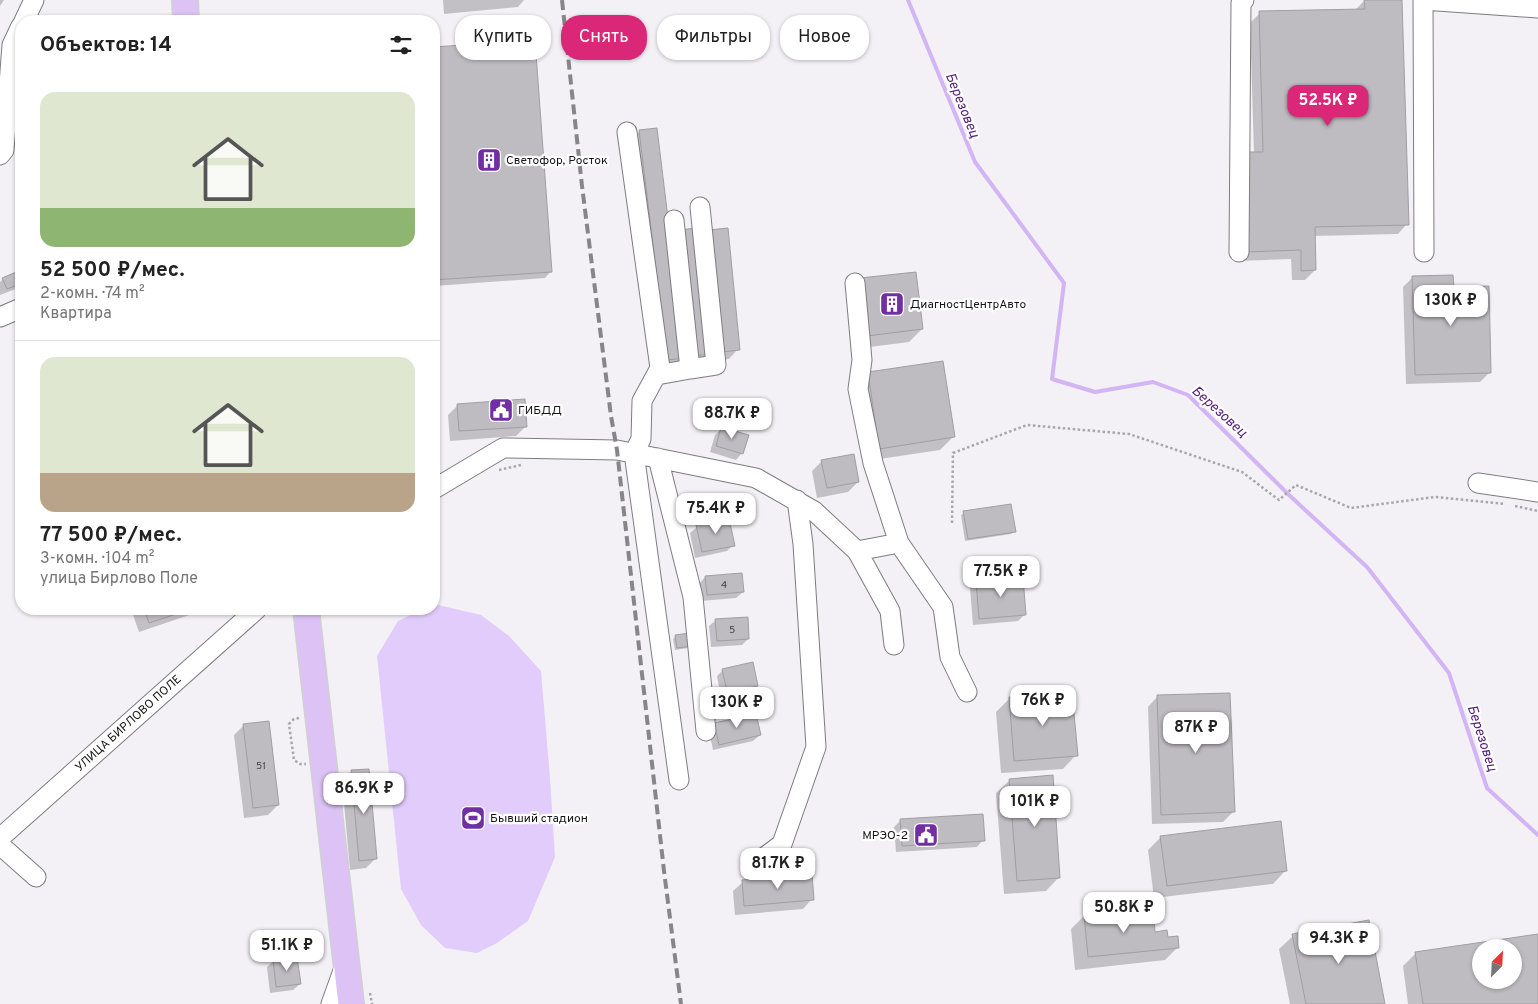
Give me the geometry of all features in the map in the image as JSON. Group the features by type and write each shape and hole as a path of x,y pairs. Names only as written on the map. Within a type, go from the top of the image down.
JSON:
{"main road":[{"path":"185,0 186,15"},
{"path":"307,615 351,1004"}],"street":[{"path":"27,15 34,0"},
{"path":"1239,252 1241,3 1244,0"},
{"path":"1424,252 1423,0 1538,8"},
{"path":"0,155 4,150 12,46 15,39"},
{"path":"628,132 660,368 642,401 641,439 634,453 679,780"},
{"path":"657,375 716,365 700,208"},
{"path":"674,220 690,369"},
{"path":"855,283 862,360 858,389 873,463 900,543 943,607 950,657 968,692"},
{"path":"0,318 15,311"},
{"path":"440,485 502,448 618,450 756,478 814,511 857,551 890,610 894,646"},
{"path":"658,458 693,597 706,731"},
{"path":"1478,483 1538,492"},
{"path":"758,862 782,844 816,747 803,544 797,500"},
{"path":"857,551 900,543"},
{"name":"УЛИЦА БИРЛОВО ПОЛЕ","path":"0,838 250,615"},
{"path":"0,845 36,877"},
{"path":"331,1004 346,962"}],"path":[{"path":"952,523 953,453 1027,425 1129,434 1242,472 1279,500 1296,485 1351,508 1435,497 1513,505 1538,511"},
{"path":"490,472 527,463"},
{"path":"318,712 294,719 290,724 289,731 294,760 300,764 323,762"}],"shaded area":[{"name":"Бывший стадион","path":"440,605 481,615 509,636 541,671 555,857 528,921 497,943 477,953 445,948 421,925 401,889 377,656 398,621 410,615 440,615"}],"building":[{"path":"1364,0 1402,0 1409,225 1315,227 1316,270 1301,271 1301,250 1246,252 1243,152 1263,152 1259,11 1365,9"},
{"name":"Светофор, Росток","path":"455,46 455,60 536,60 552,272 440,280 440,47"},
{"path":"657,128 685,358 667,360 639,130"},
{"path":"697,228 711,354 692,356 678,230"},
{"path":"728,228 740,350 721,352 709,230"},
{"name":"ДиагностЦентрАвто","path":"916,272 923,329 867,336 860,278"},
{"path":"15,273 15,286 7,289 2,278"},
{"path":"1453,275 1454,287 1489,286 1491,373 1415,375 1412,276"},
{"path":"943,361 955,437 879,449 868,372"},
{"path":"525,399 527,427 459,431 457,404"},
{"path":"721,427 749,435 743,454 716,446"},
{"path":"854,454 859,482 827,488 821,460"},
{"path":"1011,504 1016,532 968,539 963,511"},
{"path":"729,518 735,546 702,552 696,525"},
{"path":"742,573 744,592 707,595 705,576"},
{"path":"1023,577 1026,615 979,619 976,581"},
{"path":"146,615 173,615 149,623"},
{"path":"748,617 749,639 717,641 715,619"},
{"path":"690,633 692,646 677,648 675,635"},
{"path":"753,662 758,686 727,692 722,669"},
{"path":"1072,692 1078,756 1014,761 1009,697"},
{"path":"1230,693 1235,812 1161,815 1157,695"},
{"path":"756,714 761,735 719,745 714,723"},
{"path":"269,721 279,805 253,808 243,724"},
{"path":"369,769 377,859 359,861 351,770"},
{"path":"1053,775 1060,878 1017,881 1009,779"},
{"path":"983,814 985,841 902,846 900,819"},
{"path":"1281,821 1287,871 1167,886 1160,836"},
{"path":"812,874 814,900 744,906 742,880"},
{"path":"1141,909 1142,920 1154,918 1155,932 1167,930 1168,937 1178,936 1179,948 1088,957 1084,915"},
{"path":"1369,920 1385,1004 1306,1004 1292,934"},
{"path":"1538,934 1538,1004 1423,1004 1415,952 1472,944 1472,989 1522,989 1522,939 1504,939"},
{"path":"297,957 301,984 276,987 273,960"}],"waterway":[{"name":"Березовец","path":"908,0 975,162 1064,283 1052,379 1095,392 1153,382 1188,395 1289,495 1367,567 1449,673 1487,788 1538,835"}],"railway":[{"path":"562,0 582,186 617,450 664,871 681,1004"}],"place":[{"name":"Светофор, Росток","path":"489,160"},
{"name":"ДиагностЦентрАвто","path":"892,304"},
{"name":"ГИБДД","path":"501,410"},
{"name":"Бывший стадион","path":"473,818"},
{"name":"МРЭО-2","path":"926,835"}]}
